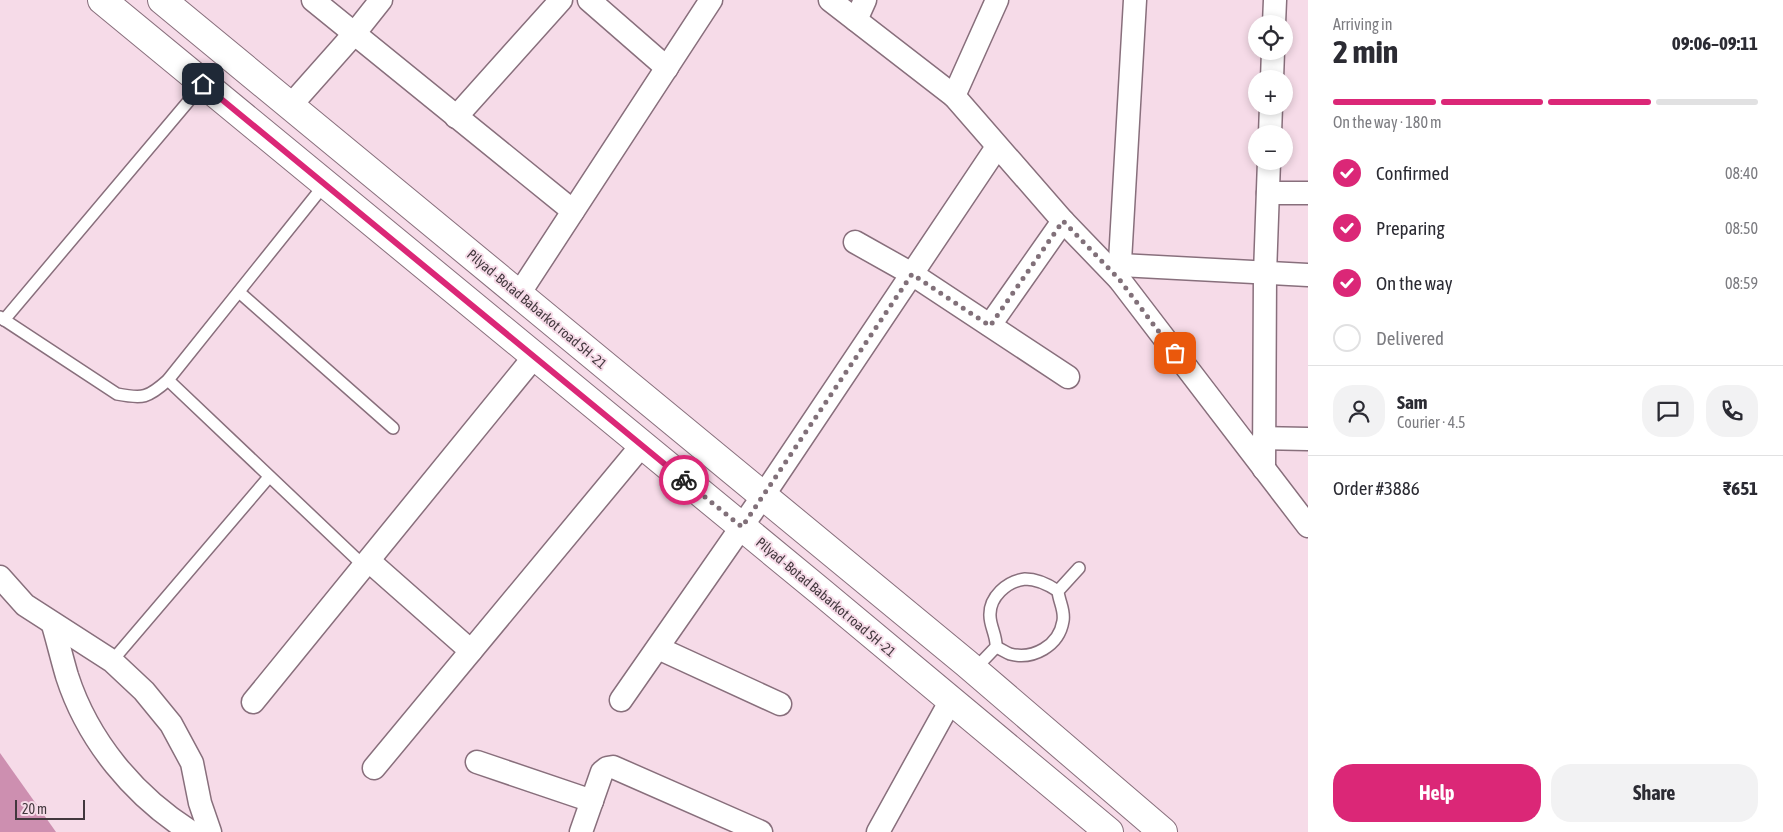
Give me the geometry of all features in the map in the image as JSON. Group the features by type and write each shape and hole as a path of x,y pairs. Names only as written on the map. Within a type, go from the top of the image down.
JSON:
{"main road":[{"name":"Pilyad -Botad Babarkot road SH -21","path":"102,0 1109,832"},
{"name":"Pilyad -Botad Babarkot road SH -21","path":"162,0 763,496 1163,832"}],"street":[{"path":"313,0 573,211"},
{"path":"290,105 354,34 381,0"},
{"path":"456,117 561,0"},
{"path":"590,0 667,68"},
{"path":"519,294 711,0"},
{"path":"830,0 954,96 1063,221 1119,272 1308,526"},
{"path":"856,20 865,0"},
{"path":"954,96 997,0"},
{"path":"1119,272 1135,0"},
{"path":"1274,15 1275,0"},
{"path":"621,700 742,527 997,147"},
{"path":"1264,469 1265,274 1269,170"},
{"path":"1268,193 1308,193"},
{"path":"990,326 1063,221"},
{"path":"856,242 912,274 1068,377"},
{"path":"1119,272 1308,275"},
{"path":"253,702 534,357"},
{"path":"1264,438 1308,439"},
{"path":"374,768 642,445"},
{"path":"366,564 470,651"},
{"path":"0,577 25,605 112,661 144,691 171,724 192,763 200,803 210,832"},
{"path":"53,624 68,678 91,730 125,777 166,817 191,832"},
{"path":"658,648 780,704"},
{"path":"878,832 951,700"},
{"path":"477,762 592,801"},
{"path":"581,832 602,772 607,768 613,768 761,832"}],"lane":[{"path":"203,84 2,319 117,394 136,398 153,394 168,380 325,184"},
{"path":"239,292 393,428"},
{"path":"168,380 269,477 366,564"},
{"path":"112,661 269,477"},
{"path":"1058,591 1079,568"},
{"path":"1025,579 1043,583 1058,591 1063,608 1063,622 1058,635 1048,646 1036,653 1022,656 1009,654 996,647 989,614 995,597 1008,584 1025,579"},
{"path":"973,671 996,647"}],"shaded area":[{"path":"0,753 56,832 0,832"}],"way so far":[{"path":"684,480 742,527 912,274 990,326 1063,221 1119,279 1175,353"}],"route":[{"path":"203,84 684,480"}]}
